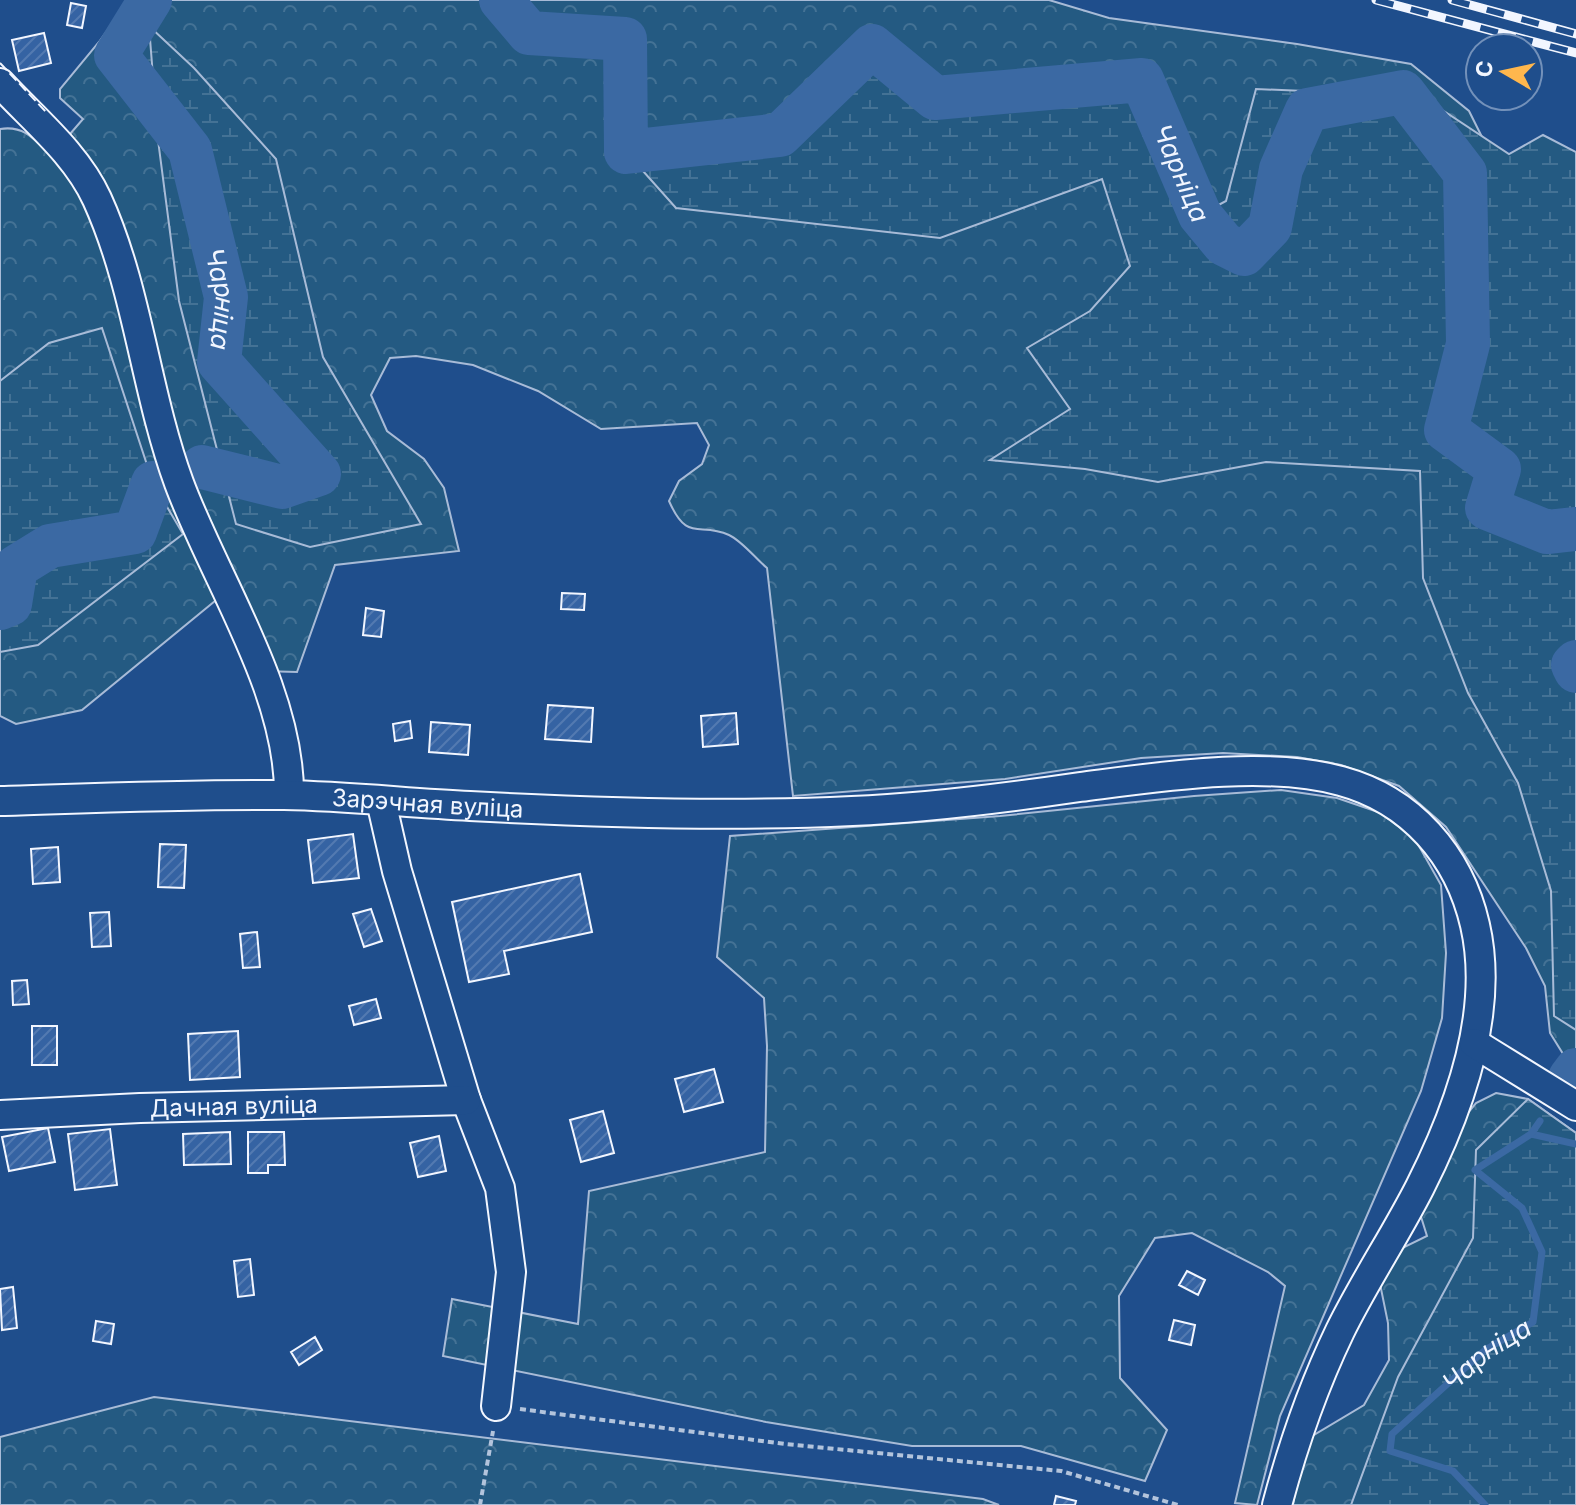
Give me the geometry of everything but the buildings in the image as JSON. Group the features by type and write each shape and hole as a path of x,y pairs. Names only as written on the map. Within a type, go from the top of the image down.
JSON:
{"street":[{"path":"6,100 69,155 96,197 123,270 141,351 179,483 261,671 285,743 289,795"},
{"name":"Зарэчная вуліца","path":"0,801 289,795 549,810 711,814 855,811 1005,798 1193,773 1295,773 1341,781 1380,796 1415,818 1442,848 1462,882 1476,928 1479,969 1474,1043 1449,1123 1421,1185 1340,1331 1294,1438 1277,1505"},
{"path":"381,801 397,871 466,1100 500,1188 511,1272 496,1406"},
{"path":"1474,1043 1576,1106"},
{"name":"Дачная вуліца","path":"0,1115 140,1108 466,1100"}],"path":[{"path":"480,1505 496,1406 785,1444 1061,1471 1178,1505"}],"green space":[{"path":"129,0 1049,0 1109,18 1297,44 1411,64 1464,107 1464,112 1470,112 1493,159 1576,714 1576,1067 1565,1057 1550,1033 1545,986 1526,948 1446,827 1399,786 1341,765 1297,757 1223,753 1141,758 1005,779 793,796 767,568 729,535 688,527 669,501 679,481 702,464 709,445 697,423 601,429 538,391 473,365 416,356 390,358 371,395 387,431 424,459 444,488 459,551 335,565 297,672 261,671 215,601 82,710 16,724 0,716 0,129 23,132 51,156 83,119 60,98 60,89"},
{"path":"149,26 194,68 276,159 323,357 421,524 310,547 236,524 179,301 158,140"},
{"path":"872,46 935,98 1142,80 1200,215 1226,201 1256,89 1421,96 1509,154 1543,135 1576,152 1576,1030 1554,1016 1551,891 1518,783 1468,693 1423,578 1420,471 1266,462 1158,482 1085,469 990,460 1070,409 1027,348 1090,311 1130,266 1102,179 940,238 676,208 626,152 780,135"},
{"path":"102,328 153,483 183,534 38,645 0,652 0,381 49,343"},
{"path":"1281,790 1337,798 1381,813 1415,839 1441,885 1446,953 1442,1018 1421,1091 1280,1416 1257,1505 1235,1503 1285,1286 1268,1272 1192,1233 1155,1238 1119,1296 1120,1378 1167,1430 1145,1481 1021,1446 912,1446 766,1422 443,1356 452,1299 578,1324 589,1191 765,1152 767,1046 764,998 717,957 730,836 1000,816"},
{"path":"1496,1093 1528,1099 1576,1133 1576,1505 1293,1505 1299,1469 1309,1438 1364,1405 1389,1360 1388,1323 1378,1274 1388,1255 1427,1236 1417,1204 1458,1125 1476,1103"},
{"path":"1528,1099 1576,1133 1576,1505 1351,1505 1398,1377 1473,1238 1476,1150"},
{"path":"154,1397 983,1499 999,1505 0,1505 0,1437"}],"waterway":[{"name":"Чарніца","path":"150,0 116,55 190,150 226,297 219,362 319,474 282,487 202,467"},
{"name":"Чарніца","path":"501,0 529,33 625,39 626,152 780,135 872,46 935,98 1142,80 1200,215 1224,244 1244,254 1270,227 1281,169 1307,110 1403,92 1465,173 1468,344 1446,430 1499,469 1487,508 1547,532 1576,529"},
{"name":"Чарніца","path":"0,608 10,604 16,567 50,546 135,532 153,483"},
{"name":"Чарніца","path":"1576,662 1573,665 1576,671"},
{"name":"Чарніца","path":"1570,1078 1576,1070"},
{"name":"Чарніца","path":"1485,1505 1453,1471 1390,1451 1392,1434 1485,1350 1533,1322 1542,1252 1522,1208 1475,1170 1531,1134 1540,1121"},
{"name":"Чарніца","path":"1531,1134 1576,1144"}],"railway":[{"path":"1376,0 1576,53"},
{"path":"1452,0 1576,34"}],"fence":[{"path":"0,63 46,112"}]}
